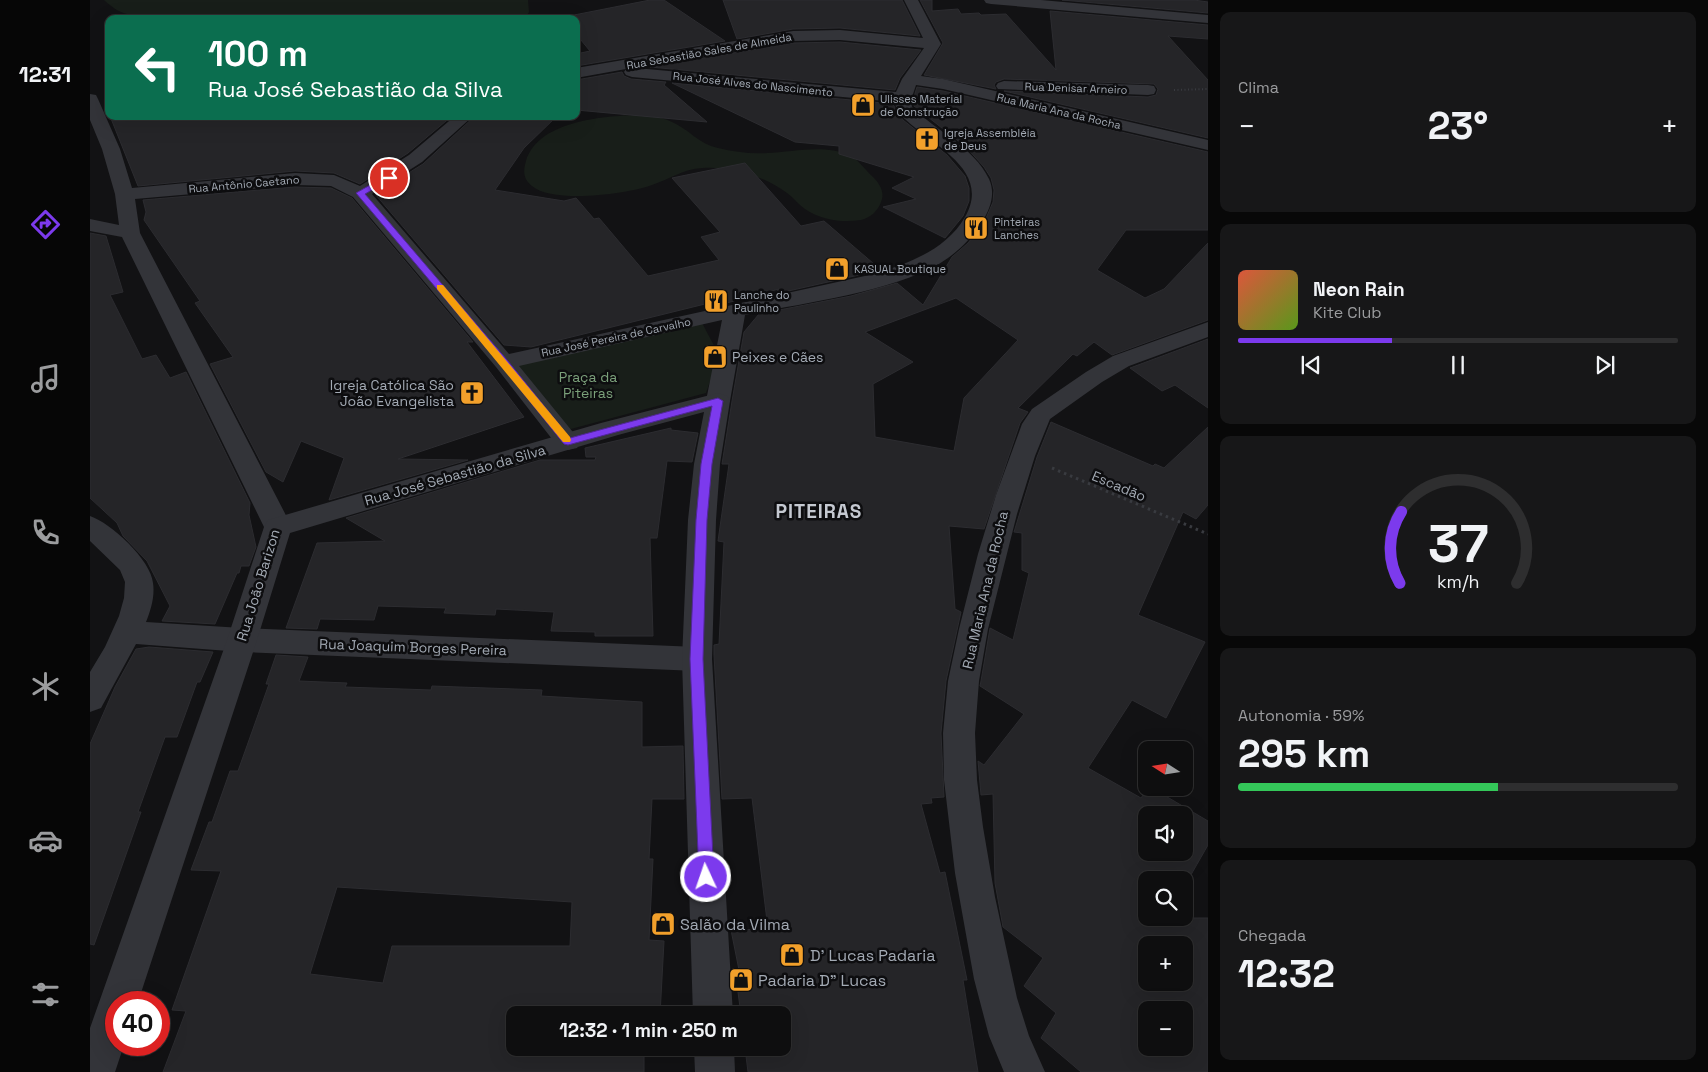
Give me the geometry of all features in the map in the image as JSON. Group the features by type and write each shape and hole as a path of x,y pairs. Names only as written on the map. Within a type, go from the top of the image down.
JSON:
{"street":[{"path":"902,98 910,79 928,57 933,44 911,0"},
{"path":"991,0 1208,19"},
{"name":"Rua Sebastião Sales de Almeida","path":"580,72 793,36 835,34 933,44"},
{"name":"Rua José Alves do Nascimento","path":"604,69 902,98"},
{"name":"Rua Maria Ana da Rocha","path":"910,79 943,84 1208,145"},
{"name":"Rua Denisar Arneiro","path":"943,84 1148,90"},
{"name":"Rua José Pereira de Carvalho","path":"504,362 654,328 828,292 914,268 935,258 976,218 982,202 983,190 976,171 964,158 908,113 904,108 902,98"},
{"name":"Rua João Barizon","path":"90,99 111,149 125,194 130,233 278,527 242,640 123,991"},
{"path":"460,120 426,152 401,171 360,193 504,362 568,442"},
{"name":"Rua Antônio Caetano","path":"125,194 295,178 334,181 360,193"},
{"path":"90,225 130,233"},
{"path":"713,1006 697,659 702,511 707,464 734,312"},
{"name":"Rua Maria Ana da Rocha","path":"1025,1072 1016,1056 994,992 974,881 962,798 959,731 967,652 1000,521 1034,424 1041,414 1062,398 1121,362 1208,330"},
{"name":"Rua José Sebastião da Silva","path":"278,527 568,442 718,401"},
{"path":"90,526 135,570 139,592 129,632 90,699"},
{"name":"Rua Joaquim Borges Pereira","path":"129,632 242,640 697,659"},
{"path":"95,1072 105,1042"},
{"path":"715,1056 716,1072"}],"path":[{"name":"Rua Denisar Arneiro","path":"1148,90 1208,89"},
{"name":"Escadão","path":"1022,456 1208,534"}],"green space":[{"path":"104,0 528,0 529,12 527,15 133,15 111,6"},
{"path":"637,115 667,120 682,127 700,141 730,151 761,153 819,149 849,155 859,162 878,182 882,192 880,205 870,216 861,220 832,220 811,213 787,193 758,177 747,173 713,168 689,170 659,183 641,188 591,196 556,195 532,186 525,178 526,161 533,148 544,137 557,129 590,119"},
{"name":"Praça da Piteiras","path":"701,321 719,355 706,393 567,430 514,363"}],"building":[{"path":"650,0 664,0 725,41 580,65 580,53 590,51 580,39 580,15 574,15"},
{"path":"723,0 902,0 920,36 840,28 793,29 737,39"},
{"path":"920,0 932,0 932,11 958,9 961,14 1006,14 1056,70 1050,11 1208,25 1208,39 1168,36 1208,80 1208,138 1004,91 1148,97 1156,95 1158,89 1154,84 1004,79 996,82 994,85 996,89 924,75 943,43"},
{"path":"1062,0 1194,0 1208,2 1208,13"},
{"path":"840,42 921,50 900,78 895,90 650,67 793,43"},
{"path":"622,72 624,76 631,79 666,82 664,85 707,122 580,110 580,79"},
{"path":"672,83 893,104 903,120 947,155 965,176 969,188 969,201 963,216 945,238 883,207 916,199 892,188 914,177 839,154 839,146 795,142"},
{"path":"917,87 943,91 1208,152 1208,230 1126,230 1097,270 1145,298 1164,289 1208,243 1208,320 1112,355 1094,342 1077,356 1073,354 1018,408 1028,412 1020,423 984,529 949,526 955,609 961,612 946,681 941,733 944,797 931,798 932,803 921,804 940,873 945,872 967,980 963,980 978,1072 748,1072 746,1056 791,1056 791,1006 740,1006 738,992 741,980 731,930 768,929 752,798 722,799 714,645 719,644 724,542 718,541 729,464 722,464 732,401 744,332 759,314 851,296 897,283 923,305 952,257 968,243 984,223 993,202 994,190 991,178 966,147 914,106 913,100","holes":["956,298 1018,340 964,398 954,451 875,437 873,384 913,362 865,332"]},
{"path":"112,120 447,120 408,153 360,184 334,173 295,171 138,186"},
{"path":"471,120 553,120 524,148 495,190 564,201 576,198 594,219 599,218 648,276 719,260 701,237 720,232 672,178 745,163 801,226 824,221 881,270 775,294 779,289 708,308 705,304 531,347 504,345 375,194 423,164"},
{"path":"295,187 331,188 352,198 473,342 467,342 524,417 398,459 468,460 329,500 344,458 301,441 283,482 266,472 210,364 233,357 195,303 200,301 144,220 146,212 143,200"},
{"path":"90,233 106,236 123,292 110,295 142,359 156,355 170,378 186,372 250,503 249,515 256,547 249,566 241,566 239,573 237,573 215,624 162,621 170,606 147,561 123,536 117,523 90,498"},
{"path":"1208,339 1208,408 1175,385 1162,391 1130,368"},
{"path":"1051,422 1153,466 1155,464 1164,468 1208,427 1208,505 1196,519 1183,512 1138,615 1205,642 1166,718 1132,700 1088,768 1141,798 1142,796 1166,796 1183,806 1138,806 1138,861 1193,861 1193,812 1208,821 1208,845 1193,871 1138,871 1138,926 1193,926 1193,918 1208,918 1208,1072 1081,1072 1041,1038 1056,1013 1024,986 1043,958 1003,927 995,883 993,794 981,795 978,761 984,765 1024,714 980,686 990,628 1013,640 1029,573 1022,570 1022,533 1014,532 1037,457"},
{"path":"671,428 671,430 698,433 692,462 667,461 657,538 650,538 653,636 595,636 595,632 551,631 554,612 496,609 495,615 444,613 446,608 378,606 374,620 320,619 317,629 286,628 317,543 385,541 346,518 540,460 595,460 596,457 586,457 585,448"},
{"path":"149,647 213,652 200,682 197,682 177,737 165,737 138,812 141,812 94,945 90,944 90,744 115,687 136,649"},
{"path":"276,655 308,657 299,681 347,683 345,687 431,690 432,686 542,690 541,696 642,702 642,747 683,746 684,799 652,799 649,859 653,859 649,940 664,941 660,1006 506,1006 506,1056 644,1056 644,1072 163,1072 186,1011 172,1010 221,871 191,870 209,822 212,822 230,771 238,771 269,684 266,684","holes":["337,887 572,902 570,946 392,946 383,983 310,974"]}],"slow traffic":[{"path":"440,287 519,380 566,440"}],"place":[{"name":"Ulisses Material de Construção","path":"863,105"},
{"name":"Igreja Assembléia de Deus","path":"927,139"},
{"name":"Pinteiras Lanches","path":"976,228"},
{"name":"KASUAL Boutique","path":"837,269"},
{"name":"Lanche do Paulinho","path":"716,301"},
{"name":"Peixes e Cães","path":"715,357"},
{"name":"Igreja Católica São João Evangelista","path":"472,393"},
{"name":"Salão da Vilma","path":"663,924"},
{"name":"D' Lucas Padaria","path":"792,955"},
{"name":"Padaria D\" Lucas","path":"741,980"}],"district":[{"name":"PITEIRAS","path":"819,511"}],"route":[{"path":"389,178 360,193 504,362 568,442 718,401 707,464 702,520 697,659 706,877"}]}
